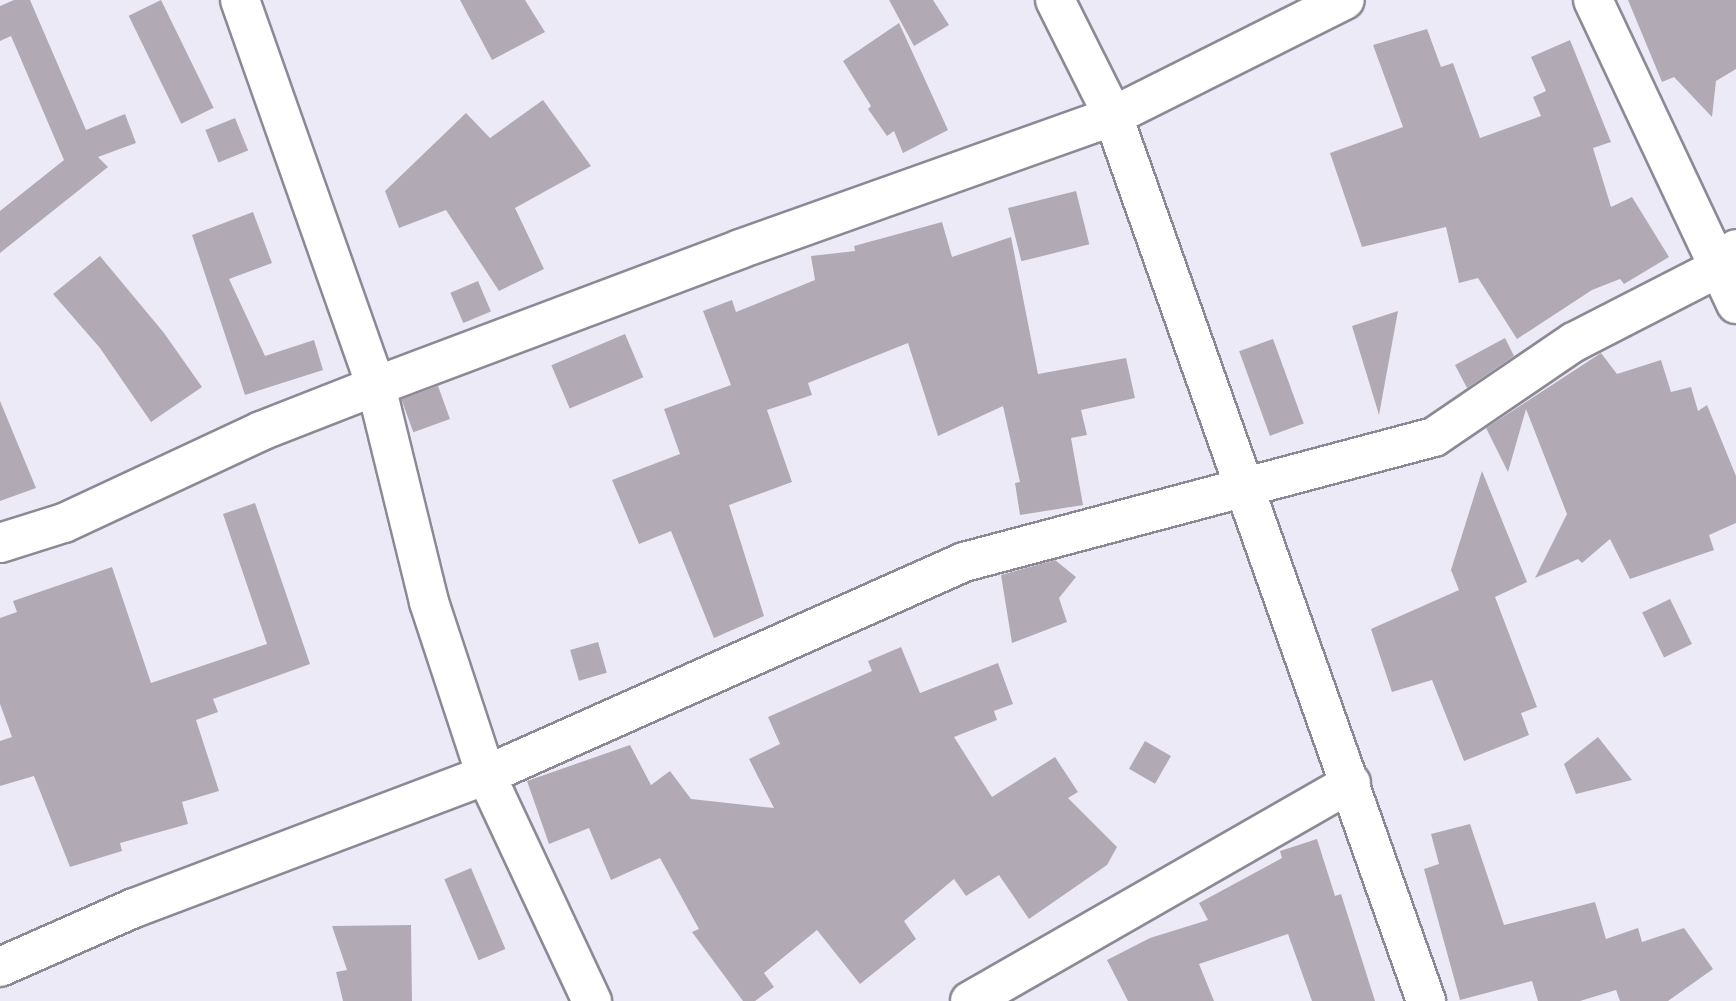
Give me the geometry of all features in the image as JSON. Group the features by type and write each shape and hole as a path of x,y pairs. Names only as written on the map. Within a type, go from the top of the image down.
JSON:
{"street":[{"path":"240,0 376,386 429,602 486,775 592,1001"},
{"path":"1055,0 1112,116 1241,485 1351,783 1426,1001"},
{"path":"0,543 64,523 261,431 376,386 740,249 1112,116 1345,0"},
{"path":"1593,0 1728,258 1736,304"},
{"path":"0,967 134,908 486,775 964,562 1241,485 1434,436 1574,342 1728,258"},
{"path":"970,1001 1351,783"}],"building":[{"path":"14,0 30,0 86,130 125,114 136,143 98,157 108,167 0,253 0,211 64,160 11,36 0,41 0,6"},
{"path":"161,0 214,108 181,124 129,16"},
{"path":"460,0 525,0 545,32 492,60"},
{"path":"889,0 933,0 949,25 914,46"},
{"path":"1628,0 1736,0 1736,69 1716,81 1712,117 1674,77 1662,82"},
{"path":"899,23 948,130 903,153 894,131 887,136 868,109 871,106 843,61"},
{"path":"1427,29 1441,67 1453,63 1480,138 1541,116 1533,97 1546,91 1531,57 1570,40 1611,142 1593,148 1611,207 1632,197 1669,257 1624,284 1620,279 1592,290 1517,339 1478,278 1459,283 1446,227 1362,247 1330,153 1403,127 1373,45"},
{"path":"543,100 591,166 515,208 544,269 499,291 446,210 399,228 385,191 466,113 490,138"},
{"path":"235,118 248,150 218,162 205,130"},
{"path":"1076,191 1089,244 1021,261 1008,208"},
{"path":"253,212 272,263 229,279 265,356 314,340 323,370 245,395 192,235"},
{"path":"942,222 952,257 1011,237 1038,374 1126,358 1135,398 1081,410 1087,435 1071,438 1083,505 1020,515 1015,483 1020,482 1003,406 938,436 908,343 808,383 812,395 767,410 792,482 729,505 764,616 714,638 671,531 639,544 612,480 680,454 664,409 731,385 703,311 732,300 736,312 815,280 811,256 855,251 854,246"},
{"path":"100,256 164,333 202,387 151,422 100,348 53,294"},
{"path":"478,281 491,311 463,323 450,293"},
{"path":"1398,311 1379,415 1352,326"},
{"path":"625,334 643,377 570,409 551,365"},
{"path":"1505,338 1514,356 1467,388 1455,365"},
{"path":"1273,339 1304,424 1270,436 1239,351"},
{"path":"1601,353 1617,374 1661,360 1671,392 1691,387 1698,411 1707,405 1736,476 1736,523 1709,535 1714,550 1630,579 1610,539 1582,563 1578,559 1535,578 1567,514 1526,409 1508,472 1486,428"},
{"path":"438,386 450,419 413,432 401,399"},
{"path":"0,401 36,488 0,501"},
{"path":"1482,471 1527,582 1495,597 1537,707 1521,713 1529,735 1464,761 1432,680 1392,692 1371,629 1459,590 1451,570"},
{"path":"255,503 310,664 213,699 218,712 196,720 219,791 182,802 188,824 120,843 122,851 70,867 34,776 0,786 0,741 12,737 0,704 0,618 17,612 13,601 112,567 151,683 267,644 223,514"},
{"path":"1055,560 1076,577 1059,598 1067,622 1012,643 1001,575"},
{"path":"1670,599 1692,644 1664,658 1642,613"},
{"path":"598,642 607,673 579,681 570,650"},
{"path":"901,647 920,693 998,663 1013,704 994,711 997,720 954,737 992,797 1055,757 1078,792 1068,798 1117,847 1107,865 1029,919 999,875 966,896 954,879 904,921 916,939 860,984 817,930 764,973 774,987 755,1001 743,1001 692,932 699,929 660,858 611,880 589,828 549,844 527,781 630,745 651,785 670,771 691,799 774,808 749,759 780,744 768,717 872,671 868,661"},
{"path":"1598,737 1632,780 1576,794 1564,764"},
{"path":"1145,741 1171,756 1155,784 1129,769"},
{"path":"1470,824 1504,925 1595,902 1606,939 1638,928 1642,942 1684,928 1713,969 1668,1001 1620,1001 1616,990 1580,1001 1538,1001 1532,981 1460,1000 1424,869 1439,864 1431,834"},
{"path":"1317,839 1335,896 1341,894 1375,1001 1312,1001 1288,934 1199,964 1214,1001 1128,1001 1107,960 1150,938 1208,920 1199,903 1282,858 1280,851"},
{"path":"471,868 505,949 479,960 444,879"},
{"path":"411,925 412,1001 343,1001 336,972 347,970 332,926"}]}
